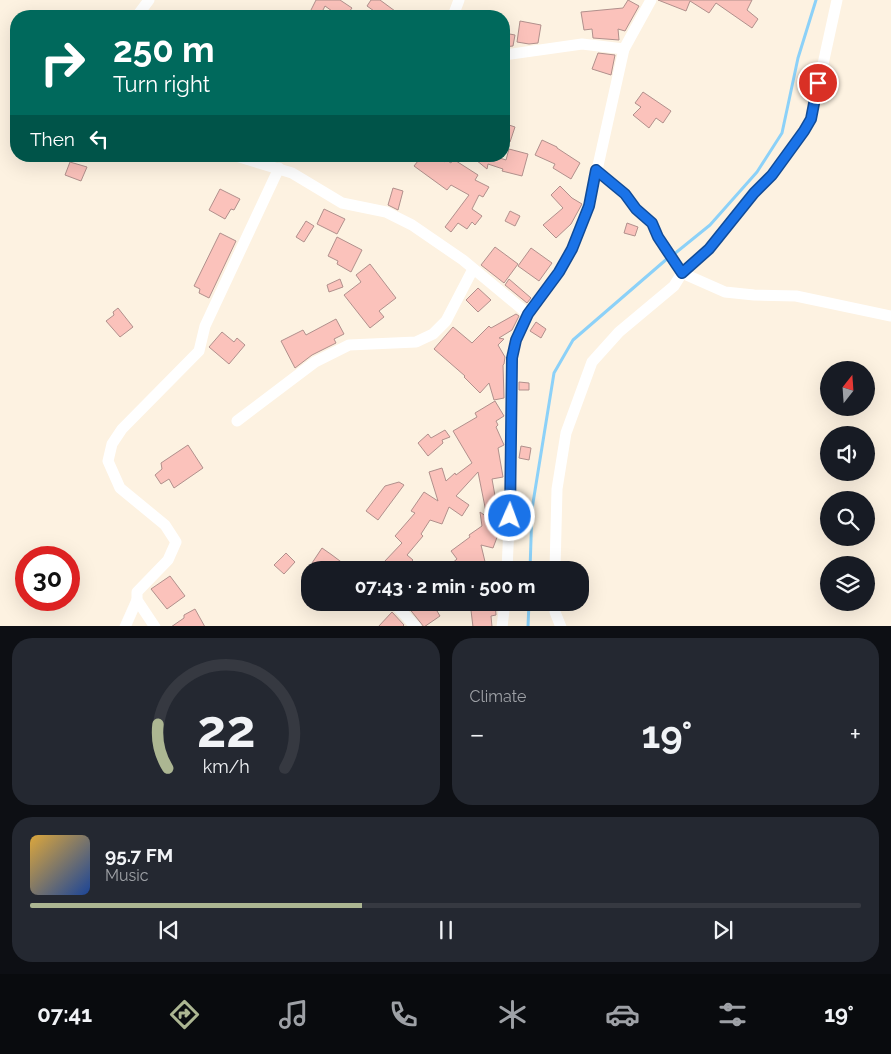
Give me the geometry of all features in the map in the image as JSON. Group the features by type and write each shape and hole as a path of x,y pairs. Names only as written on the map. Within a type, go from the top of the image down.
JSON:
{"street":[{"path":"507,561 511,480 512,358 516,340 528,314 559,272 572,249 589,206 624,50 651,0"},
{"path":"555,561 558,489 566,433 592,362 619,332 674,286 682,273 709,249 754,193 772,175 804,131 811,119 837,0"},
{"path":"510,54 582,44 624,50"},
{"path":"258,162 292,173 342,203 386,212 412,225 474,269 528,314"},
{"path":"155,626 138,600 137,592 168,560 176,542 165,525 120,488 108,461 112,444 134,416 198,351 212,311 279,168"},
{"path":"596,170 625,194 636,209 652,223 658,237 682,273 725,292 796,296 891,316"},
{"path":"237,421 314,362 349,345 416,342 432,334 446,321 474,269"},
{"path":"126,626 138,600"},
{"path":"402,611 416,626"},
{"path":"502,626 504,611"},
{"path":"555,611 561,626"}],"building":[{"path":"316,0 340,0 352,8 350,10 331,10 325,6 323,10 311,10"},
{"path":"371,0 380,0 394,10 373,10 367,6"},
{"path":"628,0 639,6 625,31 618,29 619,40 593,38 592,29 584,30 581,12 623,8"},
{"path":"658,0 752,0 747,10 758,19 752,28 716,3 709,13 690,1 686,11"},
{"path":"520,21 541,25 538,43 517,42"},
{"path":"510,34 515,35 513,46 510,46"},
{"path":"598,53 615,55 611,75 592,69"},
{"path":"643,92 671,111 663,123 656,118 649,128 633,115 641,107 635,103"},
{"path":"510,125 515,127 510,142"},
{"path":"542,140 557,147 580,163 571,179 553,168 555,164 535,155"},
{"path":"510,149 528,154 522,176 502,171 503,169 488,164 487,169 478,162 510,162"},
{"path":"70,162 87,167 81,181 65,175"},
{"path":"417,162 458,162 478,175 475,180 489,187 483,197 479,195 472,209 482,216 475,225 472,222 467,229 458,223 451,232 445,227 469,195 451,185 447,190 414,166"},
{"path":"560,186 572,198 582,204 571,224 556,238 543,225 563,208 551,195"},
{"path":"393,188 403,191 398,210 388,205"},
{"path":"220,189 240,199 234,210 231,209 225,219 209,210"},
{"path":"324,209 345,219 337,234 317,224"},
{"path":"510,211 520,216 515,226 505,221"},
{"path":"306,221 314,226 304,242 296,237"},
{"path":"627,223 638,227 635,236 624,233"},
{"path":"220,233 236,241 209,298 199,293 200,289 194,286"},
{"path":"337,237 362,250 351,272 337,264 338,261 328,256"},
{"path":"495,247 518,264 504,283 481,265"},
{"path":"531,248 552,263 539,281 518,266"},
{"path":"370,264 396,298 379,311 384,317 370,328 344,295 361,282 356,275"},
{"path":"340,279 343,287 329,292 327,285"},
{"path":"509,279 531,298 527,303 505,285"},
{"path":"478,288 491,300 478,312 466,300"},
{"path":"118,308 133,327 120,337 106,321 114,315 113,312"},
{"path":"516,314 519,316 512,330 499,338 504,339 498,345 505,357 503,365 504,398 494,400 489,383 480,393 465,376 434,349 453,327 472,343 489,326 491,328"},
{"path":"336,319 344,334 334,339 336,343 312,355 295,368 281,341 303,330 306,335"},
{"path":"536,322 546,329 541,338 530,331"},
{"path":"222,332 234,342 237,338 245,345 229,364 209,347"},
{"path":"519,382 529,383 529,390 519,390"},
{"path":"495,401 504,416 496,421 498,425 496,427 504,445 498,448 503,477 492,479 497,507 501,506 502,524 493,548 481,545 485,561 455,561 457,559 451,551 482,526 480,512 487,517 478,472 456,496 469,505 462,516 449,507 442,524 430,520 421,534 423,536 407,555 412,561 385,561 402,543 395,536 415,513 411,511 424,492 438,501 429,472 442,468 446,481 472,463 453,431 477,417 475,413"},
{"path":"445,430 450,437 442,440 443,443 428,456 418,443 428,434 431,438"},
{"path":"188,445 203,468 174,488 169,479 161,484 155,475 162,469 161,463"},
{"path":"521,446 531,448 529,460 519,458"},
{"path":"399,482 404,485 378,520 366,511 385,486"},
{"path":"322,548 340,561 313,561"},
{"path":"286,553 295,562 284,574 274,565"},
{"path":"170,576 185,596 167,609 151,589"},
{"path":"195,609 204,626 172,626 184,618 184,615"},
{"path":"411,611 437,611 440,616 423,626"},
{"path":"471,611 496,611 496,615 491,616 492,626 473,626"},
{"path":"392,612 404,625 403,626 379,626"}],"waterway":[{"path":"673,255 710,225 757,172 782,133 798,58 816,0"},
{"path":"530,561 532,509 554,373 573,340 668,258"},
{"path":"528,626 529,611"}],"route":[{"path":"510,516 512,358 516,340 528,314 559,272 572,249 589,206 596,170 625,194 636,209 652,223 658,237 682,273 709,249 754,193 772,175 804,131 811,119 818,83"}]}
